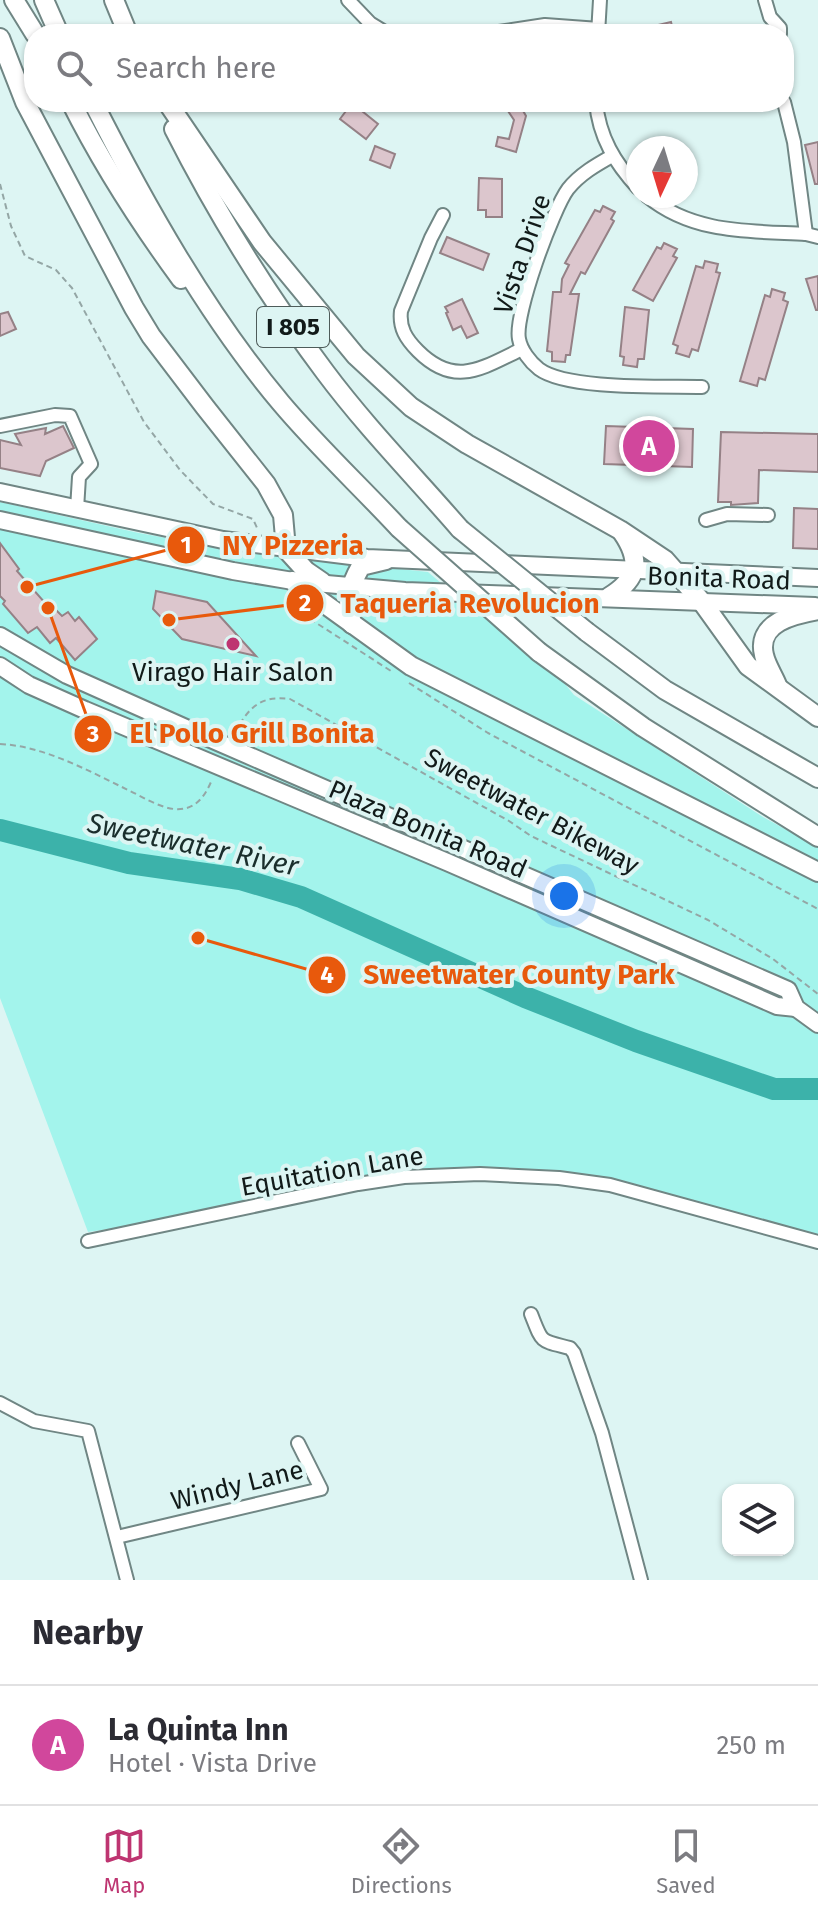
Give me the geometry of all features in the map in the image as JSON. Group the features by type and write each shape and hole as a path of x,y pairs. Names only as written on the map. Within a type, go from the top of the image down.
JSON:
{"highway":[{"path":"14,0 29,24"},
{"path":"44,0 55,24"},
{"path":"114,0 124,24"},
{"path":"0,38 24,99"},
{"path":"30,112 151,336 266,484 283,515 286,549 306,571 322,582"},
{"path":"77,112 149,236 210,320 237,347"},
{"name":"I 805","path":"98,112 131,177 237,347 282,404 399,528 539,652 643,727 818,837"},
{"name":"I 805","path":"164,112 197,175 256,273 324,371 460,529 587,632 665,690 818,778"},
{"path":"174,112 262,242 356,356 411,407 467,444 620,530 665,560 702,602 748,666 818,717"},
{"path":"609,597 625,587 635,570 628,541 620,530"},
{"path":"352,624 347,605 350,585 361,566 386,560"},
{"path":"293,581 411,666 818,872"},
{"path":"780,691 764,658 766,638 774,625 790,615 818,608"}],"main road":[{"name":"Bonita Road","path":"0,492 223,540 386,560 818,578"},
{"name":"Bonita Road","path":"0,520 233,571 293,581 405,591 818,608"},
{"name":"Plaza Bonita Road","path":"0,636 67,675 788,990 796,1008 818,1024"},
{"name":"Plaza Bonita Road","path":"0,666 29,685 188,755 447,862 777,1006 796,1008"}],"street":[{"path":"348,0 372,24"},
{"path":"598,24 600,0"},
{"path":"765,0 770,17 776,24"},
{"path":"598,112 604,139 612,156 626,173"},
{"path":"665,208 719,229 812,235 786,112"},
{"name":"Vista Drive","path":"612,156 578,178 557,211 522,310 518,331 522,349 539,369 574,383 702,387"},
{"path":"443,215 401,311 400,320 405,335 439,369 452,372 466,373 522,349"},
{"path":"0,426 55,415 70,416 91,464 79,477 77,509"},
{"path":"706,520 727,514 768,515"},
{"name":"Equitation Lane","path":"88,1241 358,1184 404,1177 480,1174 559,1178 610,1185 818,1242"},
{"path":"531,1314 540,1336 548,1344 570,1348 574,1353 602,1433 641,1580"},
{"path":"0,1403 34,1421 88,1431 127,1580"},
{"name":"Windy Lane","path":"117,1537 321,1489 298,1443"}],"path":[{"path":"0,184 11,226 25,256 56,270 72,288 144,422 180,470 213,504 253,519 265,546"},
{"path":"293,581 293,608 398,676"},
{"path":"411,684 488,733 818,909"},
{"name":"Sweetwater Bikeway","path":"235,734 246,712 259,702 278,697 290,699 531,836 708,920 773,959 818,994"},
{"path":"0,744 34,750 176,809 194,806 205,796 211,782"}],"shaded area":[{"path":"0,502 139,533 244,552 428,572 467,605 539,652 574,695 763,817 818,847 818,1242 615,1187 432,1171 88,1232 0,998"}],"building":[{"path":"345,112 363,112 378,124 366,139 340,119"},
{"path":"509,112 524,112 526,116 516,152 496,146 498,137 509,139 514,120"},
{"path":"818,142 818,184 815,184 805,145"},
{"path":"375,146 395,154 390,168 370,160"},
{"path":"479,178 502,179 502,217 486,217 486,210 478,210"},
{"path":"603,206 615,212 611,219 614,221 585,274 581,272 570,294 579,294 570,355 566,355 565,362 552,361 552,352 547,351 553,292 561,292 562,279 569,265 565,263 595,210 600,212"},
{"path":"447,237 489,254 483,270 440,253"},
{"path":"664,243 677,249 673,256 677,258 653,301 633,290 657,247 661,249"},
{"path":"705,261 718,264 716,272 720,273 698,351 692,349 689,357 676,353 678,346 673,344 696,266 703,268"},
{"path":"818,276 818,310 816,310 806,279"},
{"path":"772,289 785,293 783,300 788,302 765,380 759,378 757,386 740,381 765,295 770,297"},
{"path":"462,299 478,333 467,338 461,326 453,330 445,307"},
{"path":"625,307 649,310 644,359 638,359 637,367 623,365 624,357 620,356"},
{"path":"8,312 16,329 0,336 0,314"},
{"path":"63,426 74,448 46,461 40,476 0,468 0,440 21,445 15,434 46,428 45,434"},
{"path":"606,426 693,429 692,467 604,464"},
{"path":"721,432 818,434 818,472 759,470 758,503 731,505 731,502 718,502"},
{"path":"794,508 818,509 818,549 793,548"},
{"path":"0,543 19,569 17,571 52,611 55,609 62,616 68,612 75,621 79,617 97,639 75,660 56,638 50,643 37,627 28,633 3,604 5,601 0,596"},
{"path":"156,591 207,602 256,656 182,639 153,609"}],"waterway":[{"name":"Sweetwater River","path":"0,830 129,863 240,879 301,897 525,997 636,1041 774,1089 818,1089"}],"place":[{"name":"La Quinta Inn","path":"649,446"},
{"name":"NY Pizzeria","path":"27,587"},
{"name":"El Pollo Grill Bonita","path":"48,608"},
{"name":"Taqueria Revolucion","path":"169,620"},
{"name":"Virago Hair Salon","path":"233,644"},
{"name":"Sweetwater County Park","path":"198,938"}]}
